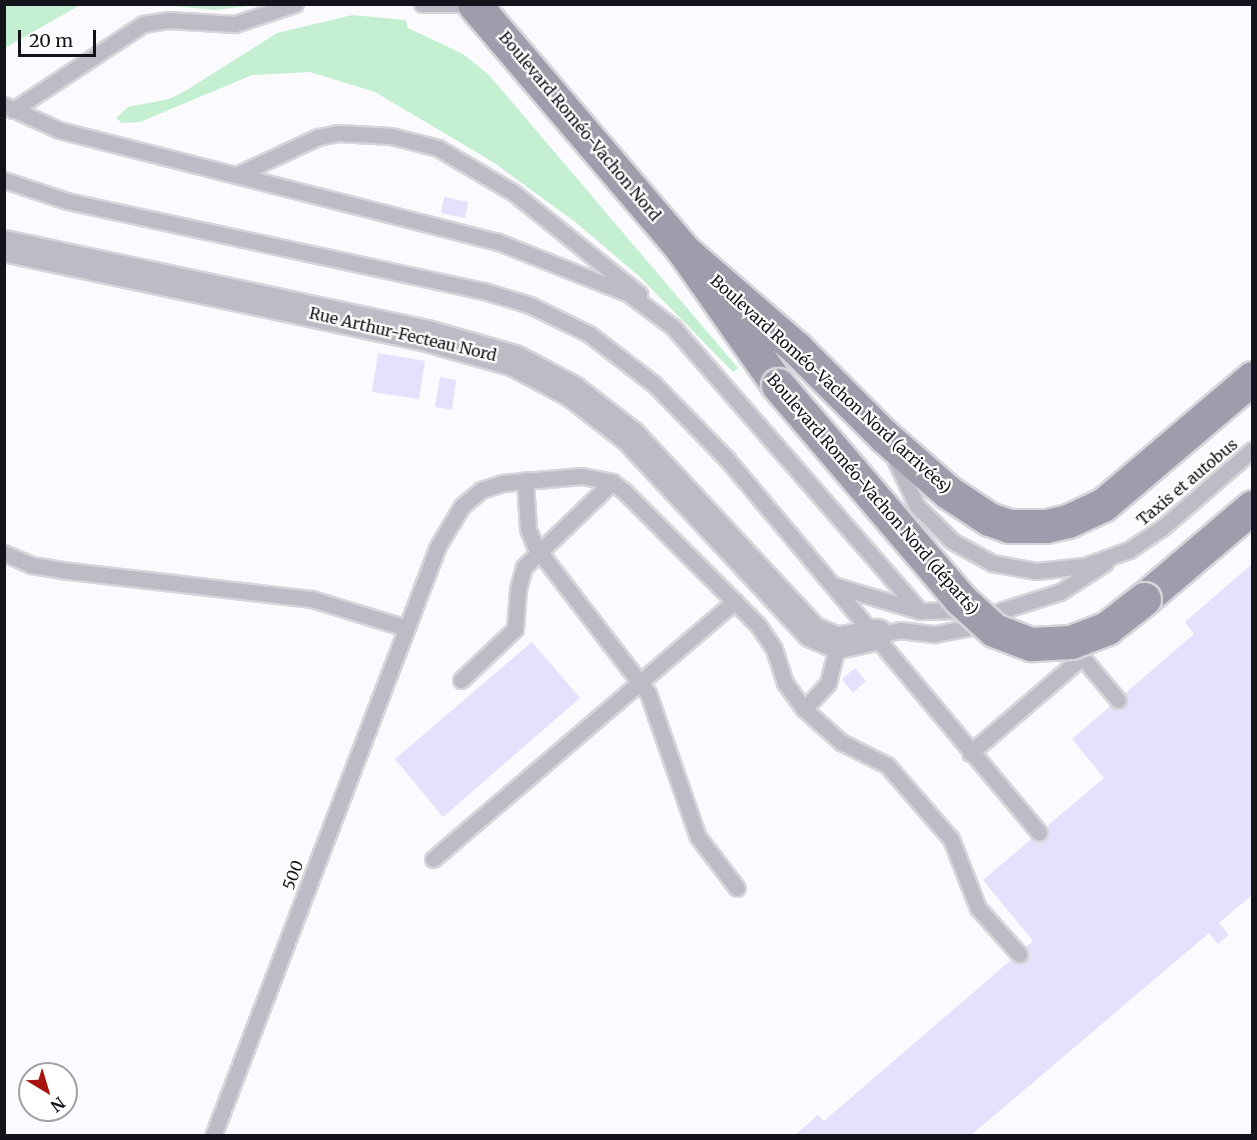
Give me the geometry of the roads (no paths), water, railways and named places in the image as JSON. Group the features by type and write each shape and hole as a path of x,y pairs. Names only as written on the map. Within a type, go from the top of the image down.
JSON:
{"street":[{"name":"Boulevard Roméo-Vachon Nord","path":"486,12 682,250"},
{"name":"Rue Arthur-Fecteau Nord","path":"4,246 427,336 492,353 533,369 573,392 630,436 812,632 838,643"},
{"name":"Boulevard Roméo-Vachon Nord (départs)","path":"682,250 778,385 974,614 994,630 1031,644 1071,642 1107,628 1252,507"},
{"name":"Boulevard Roméo-Vachon Nord (arrivées)","path":"682,250 796,348 884,436 948,492 989,519 1009,526 1046,526 1068,521 1102,505 1252,378"},
{"path":"838,643 877,635"}],"lane":[{"path":"9,108 143,24 168,20 235,24 295,4"},
{"path":"422,4 466,4"},
{"path":"9,108 59,130 522,250 629,294 673,327"},
{"path":"236,175 318,137 338,134 391,136 438,148 462,159 531,206 621,278 673,327 920,611"},
{"path":"4,180 67,201 484,291 561,318 611,349 654,384 726,458 877,635 970,753 1039,833"},
{"name":"Taxis et autobus","path":"884,436 917,506 952,541 972,555 1015,569 1036,571 1084,566 1112,558"},
{"name":"Taxis et autobus","path":"1003,610 1060,592 1162,528 1252,450"},
{"path":"737,888 698,837 656,706 641,681 539,551 528,529 525,480 582,476 612,482 735,601 768,638 785,682 804,709 841,742 887,765 951,839 978,908 1019,954"},
{"name":"500","path":"213,1136 406,628 449,524 481,490 525,480"},
{"path":"461,680 515,629 520,577 539,551 612,482"},
{"path":"4,553 18,561 52,569 312,599 406,628"},
{"path":"836,586 920,611 1003,610"},
{"path":"433,859 735,601"},
{"path":"877,635 900,630 950,632 1003,610"},
{"path":"804,709 828,683 838,643"},
{"path":"970,753 1083,657 1118,699"}]}
